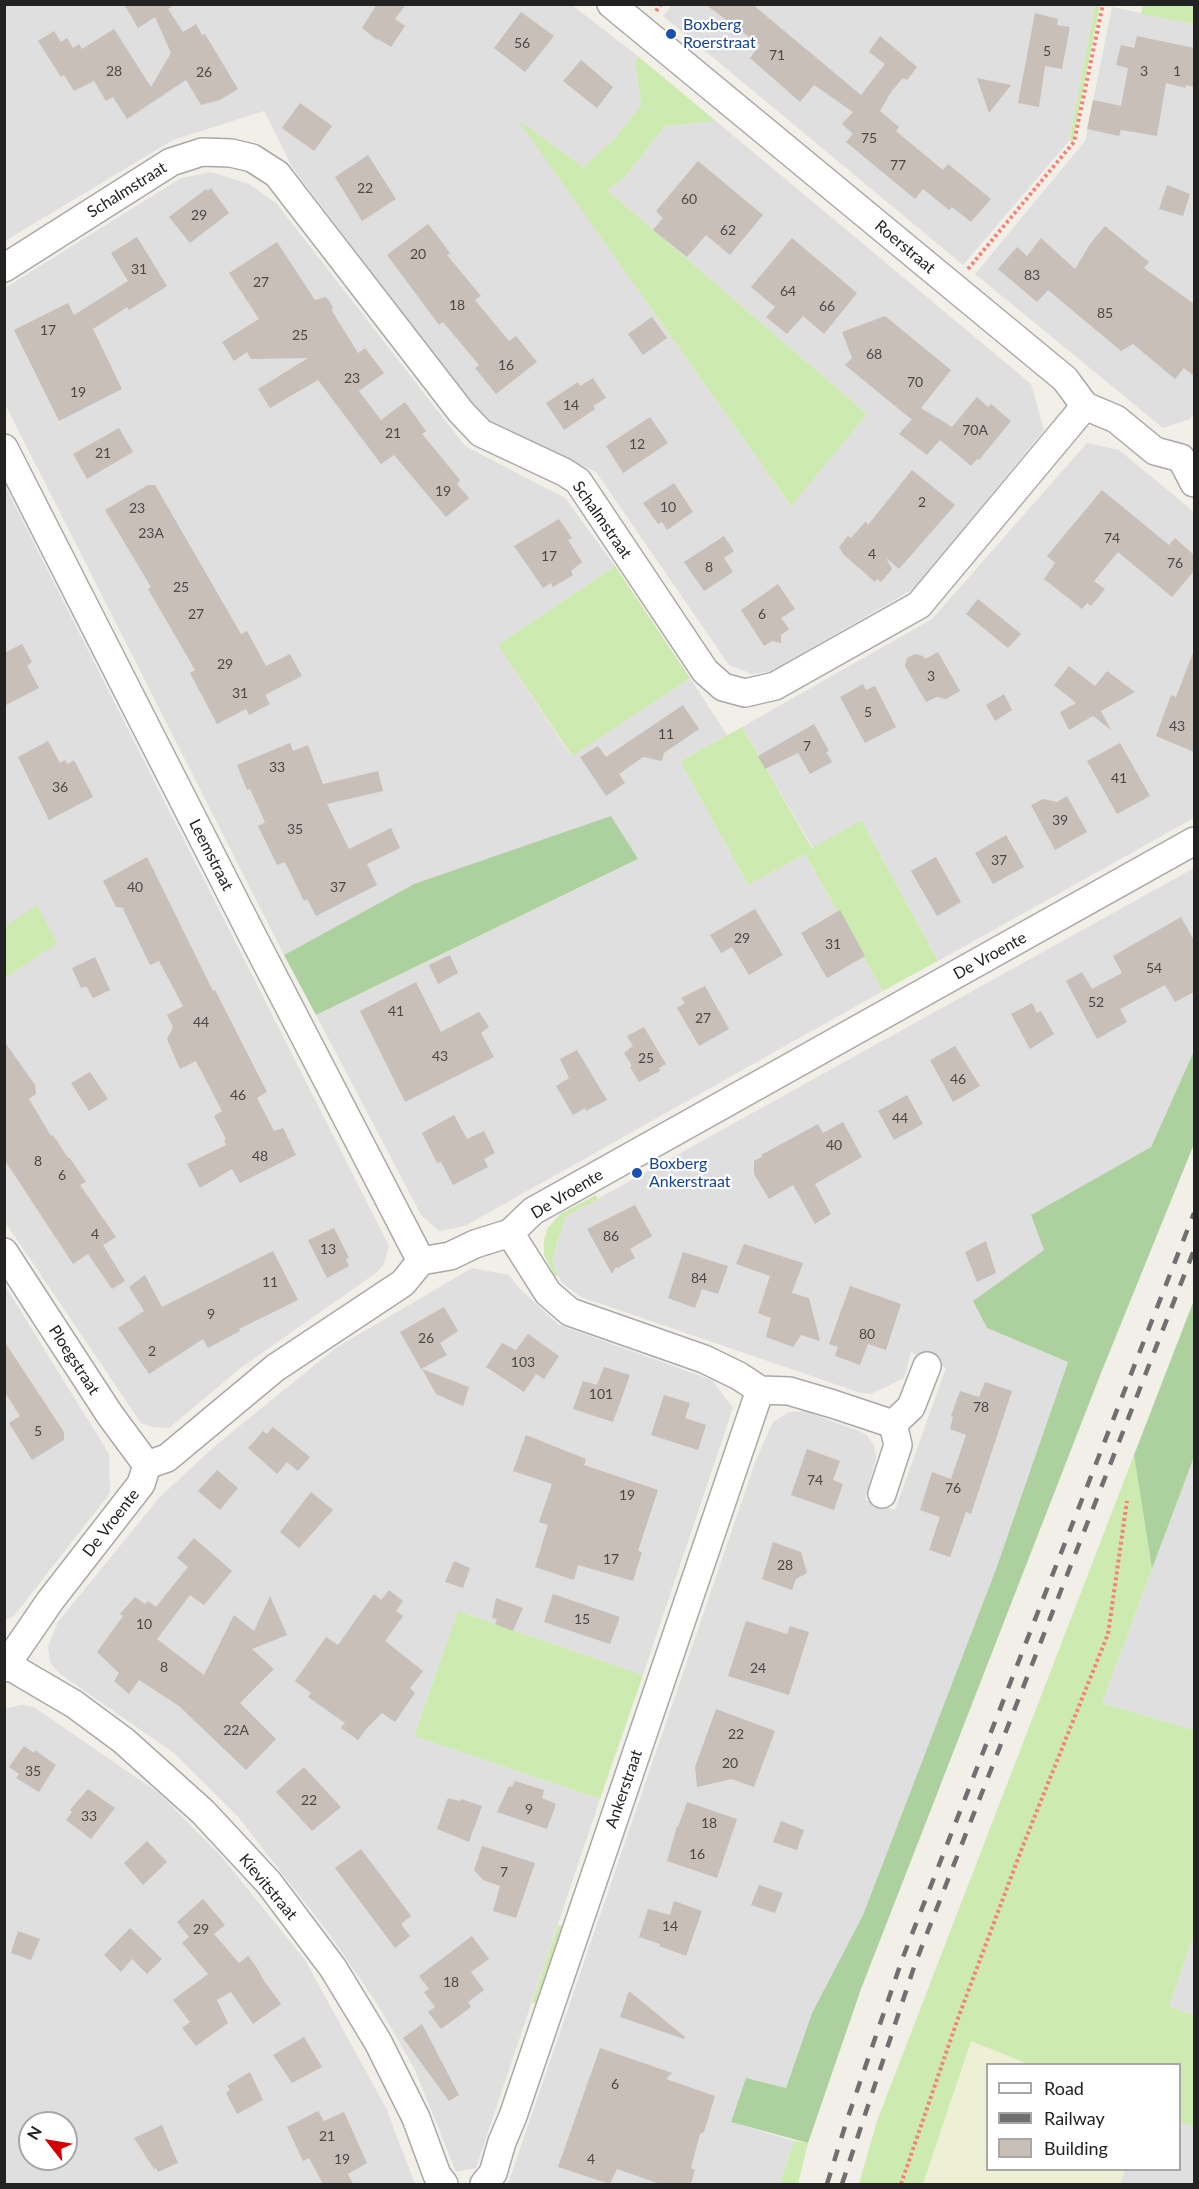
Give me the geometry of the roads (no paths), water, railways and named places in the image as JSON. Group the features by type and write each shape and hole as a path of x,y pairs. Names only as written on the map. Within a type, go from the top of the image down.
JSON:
{"street":[{"name":"Roerstraat","path":"611,4 1065,379 1085,406"},
{"name":"Schalmstraat","path":"4,268 171,162 202,152 231,153 252,158 277,174 461,412 481,433 564,472 578,481 705,671 723,687 745,693 775,686 919,605 1085,406"},
{"path":"1085,406 1116,419 1155,451 1188,450 1194,483"},
{"name":"Leemstraat","path":"4,448 262,956 421,1262"},
{"name":"De Vroente","path":"421,1262 450,1256 475,1244 510,1233 533,1212 551,1201 1194,841"},
{"path":"510,1233 548,1293 570,1312 704,1359 739,1376 760,1390 789,1391 892,1424"},
{"name":"Ploegstraat","path":"4,1252 110,1415 147,1465"},
{"path":"147,1465 167,1458 275,1368 403,1283 421,1262"},
{"path":"892,1424 911,1407 927,1366"},
{"name":"Ankerstraat","path":"484,2184 493,2173 499,2157 502,2142 513,2116 760,1390"},
{"path":"882,1494 897,1445 892,1424"},
{"name":"De Vroente","path":"5,1665 50,1601 141,1484 147,1465"},
{"name":"Kievitstraat","path":"5,1665 74,1704 124,1741 203,1812 269,1883 333,1968 378,2042 416,2118 437,2175 444,2184"}],"railway":[{"path":"827,2184 903,1957 1194,1213"},
{"path":"842,2184 915,1964 1194,1250"}],"place":[{"name":"Boxberg Roerstraat","path":"671,34"},
{"name":"Boxberg Ankerstraat","path":"637,1173"}]}
